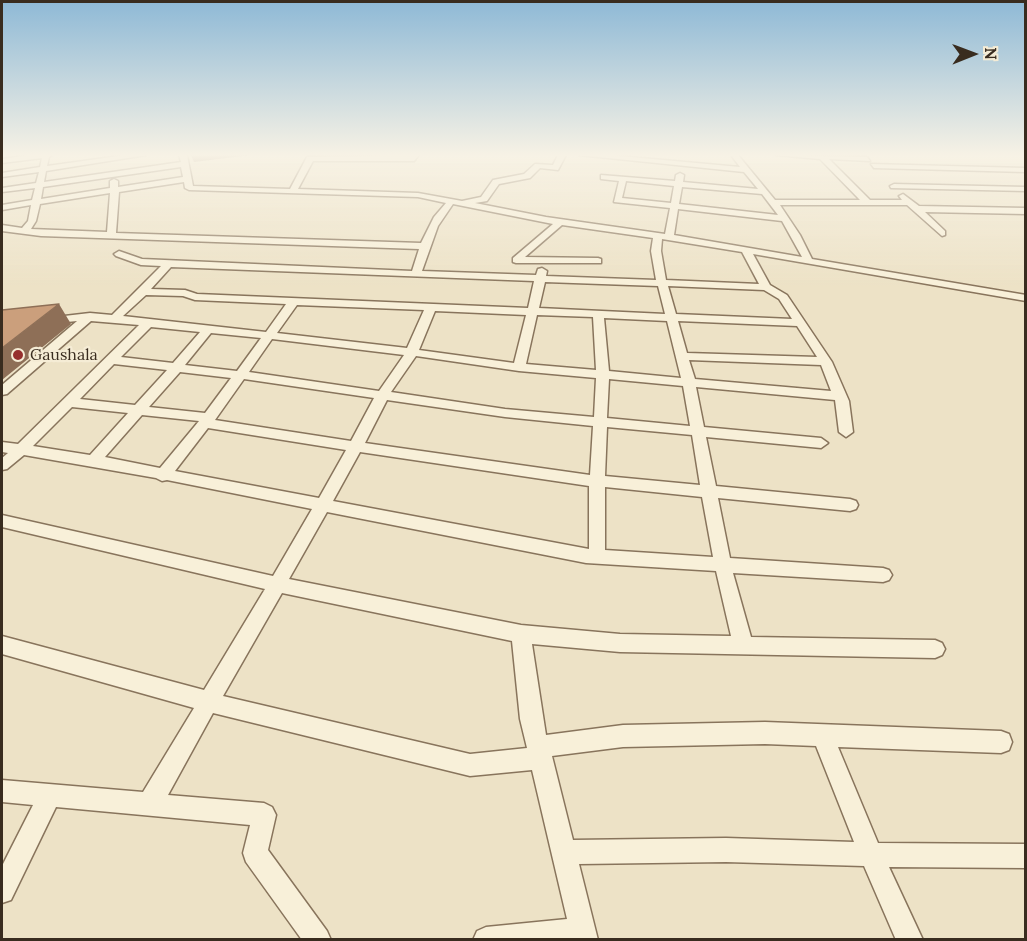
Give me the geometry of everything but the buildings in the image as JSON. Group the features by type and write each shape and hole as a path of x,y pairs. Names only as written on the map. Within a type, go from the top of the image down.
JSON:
{"street":[{"path":"2,207 51,199"},
{"path":"111,234 113,199"},
{"path":"440,199 560,222 663,236 1026,298"},
{"path":"416,274 424,246 441,212 457,202 484,199"},
{"path":"617,199 783,218"},
{"path":"675,199 656,251 700,431 723,566 744,644"},
{"path":"769,199 805,250 808,260"},
{"path":"864,199 867,202"},
{"path":"906,199 942,233"},
{"path":"26,230 32,220 36,201"},
{"path":"772,203 867,202 1026,211"},
{"path":"980,202 990,210"},
{"path":"560,222 516,261 598,261"},
{"path":"2,228 41,233 424,246"},
{"path":"746,250 766,287"},
{"path":"119,254 141,262 538,280 766,287 783,297 825,361 840,396 846,432"},
{"path":"519,367 533,312 538,280 545,261"},
{"path":"115,318 169,263"},
{"path":"143,292 294,301 801,323"},
{"path":"162,476 207,421 294,301"},
{"path":"150,803 356,447 383,396 411,352 431,306"},
{"path":"597,557 597,482 603,375 598,315"},
{"path":"2,391 90,316"},
{"path":"32,322 90,316 115,318 411,352 519,367 840,396"},
{"path":"2,465 21,450 148,323"},
{"path":"93,461 209,328"},
{"path":"682,356 825,361"},
{"path":"111,360 600,423 821,443"},
{"path":"69,402 138,410 356,447 597,482 850,506"},
{"path":"2,447 93,461 162,476 597,557 882,575"},
{"path":"2,520 277,584 521,634 620,643 934,649"},
{"path":"486,939 584,935 531,719 521,634"},
{"path":"2,645 209,702 470,765 622,736 765,733 1001,742"},
{"path":"823,735 871,855 910,939"},
{"path":"2,791 264,815 255,853 318,939"},
{"path":"2,891 51,794"},
{"path":"565,852 726,850 871,855 1026,856"}],"place":[{"name":"Gaushala","path":"18,355"}]}
